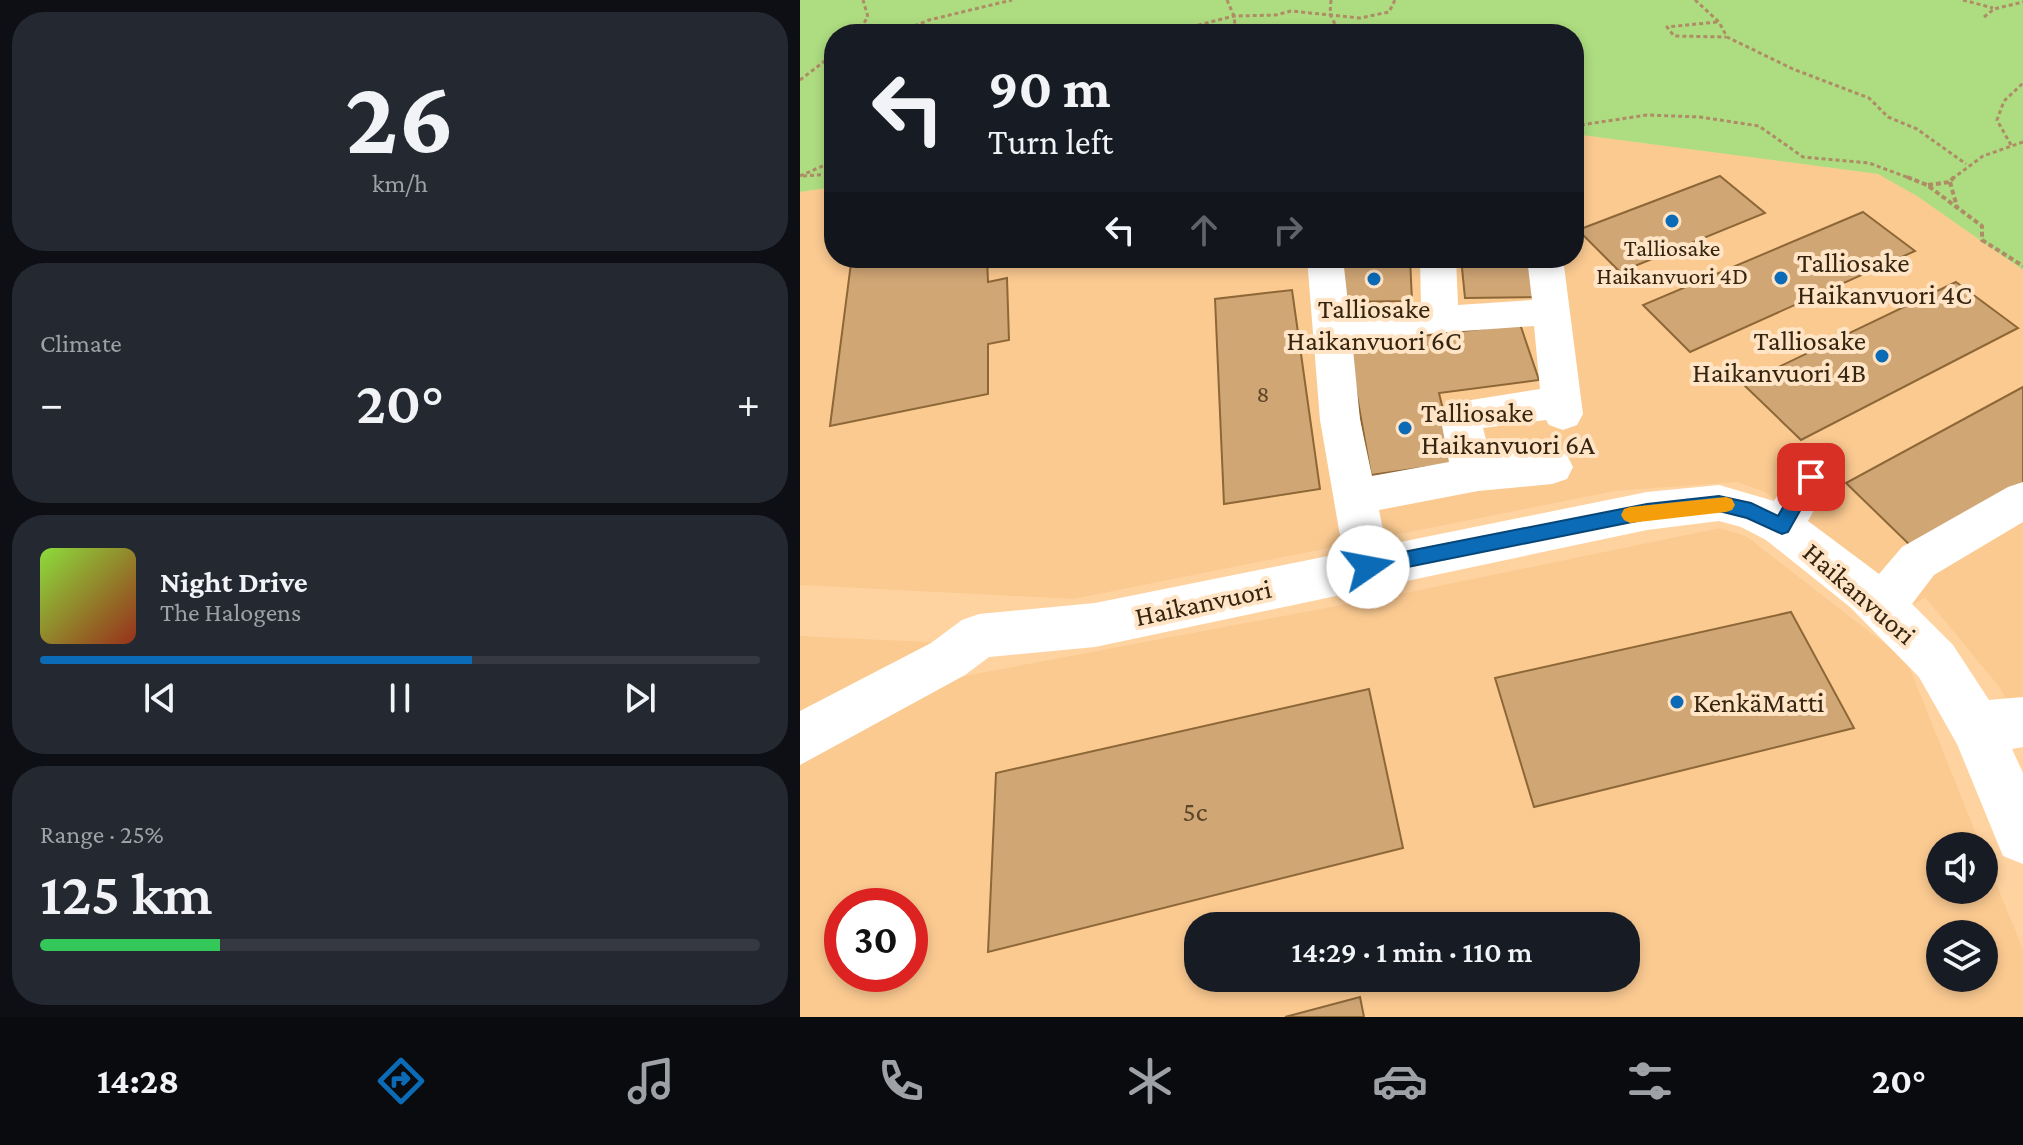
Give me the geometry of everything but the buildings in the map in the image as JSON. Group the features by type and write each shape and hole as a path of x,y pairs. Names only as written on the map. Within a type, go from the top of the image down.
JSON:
{"street":[{"path":"1326,268 1340,420 1368,567"},
{"path":"1438,268 1440,320"},
{"path":"1478,474 1471,464 1460,415 1562,408 1546,268"},
{"path":"1330,327 1551,312"},
{"path":"1355,497 1478,474 1552,467"},
{"path":"1782,527 1811,477"},
{"path":"1882,606 1918,561 2023,500"},
{"name":"Haikanvuori","path":"800,739 948,659 979,636 1095,625 1647,511 1719,503 1751,511 1782,527 1882,606 2000,724 2023,836"}],"path":[{"path":"863,0 868,17 863,24"},
{"path":"919,24 1012,0"},
{"path":"1227,0 1235,24"},
{"path":"1331,0 1330,14 1335,24"},
{"path":"1203,24 1234,16 1276,15 1291,11 1360,18 1389,12 1395,0"},
{"path":"1695,0 1719,22 1727,37"},
{"path":"1963,0 1994,9"},
{"path":"1984,17 1994,9 2023,2"},
{"path":"1719,22 1667,27 1674,36 1727,37 1793,69 1869,98 1888,117 1917,129 1966,164"},
{"path":"800,80 824,62"},
{"path":"2011,145 1997,120 2004,101 2023,83"},
{"path":"1584,124 1647,115 1700,117 1759,126 1803,157 1869,163 1927,185 1982,226 1982,240 2023,266"},
{"path":"1927,185 1950,182 1966,164 2023,142"},
{"path":"800,176 824,165"},
{"path":"800,176 824,175"},
{"path":"1950,182 1958,208"}],"shaded area":[{"path":"1584,135 1878,174 1917,196 2023,270 2023,737 2000,688 1925,597 1914,604 1765,492 1737,482 1615,491 1073,599 800,585 800,192 824,188 824,268 1584,268"},
{"path":"1720,528 1746,536 1907,661 1975,832 1926,832 1926,904 1998,904 1998,888 2023,949 2023,1017 800,1017 800,636 950,643 943,680 1405,593"}],"green space":[{"path":"800,0 2023,0 2023,270 1917,196 1878,174 1584,135 1584,24 824,24 824,188 800,192"}],"slow traffic":[{"path":"1630,515 1719,503 1726,505"}],"place":[{"name":"Talliosake Haikanvuori 4D","path":"1672,221"},
{"name":"Talliosake Haikanvuori 4C","path":"1781,278"},
{"name":"Talliosake Haikanvuori 6C","path":"1374,279"},
{"name":"Talliosake Haikanvuori 4B","path":"1882,356"},
{"name":"Talliosake Haikanvuori 6A","path":"1405,428"},
{"name":"KenkäMatti","path":"1677,702"}],"route":[{"path":"1368,567 1647,511 1719,503 1751,511 1782,527 1811,477"}]}
